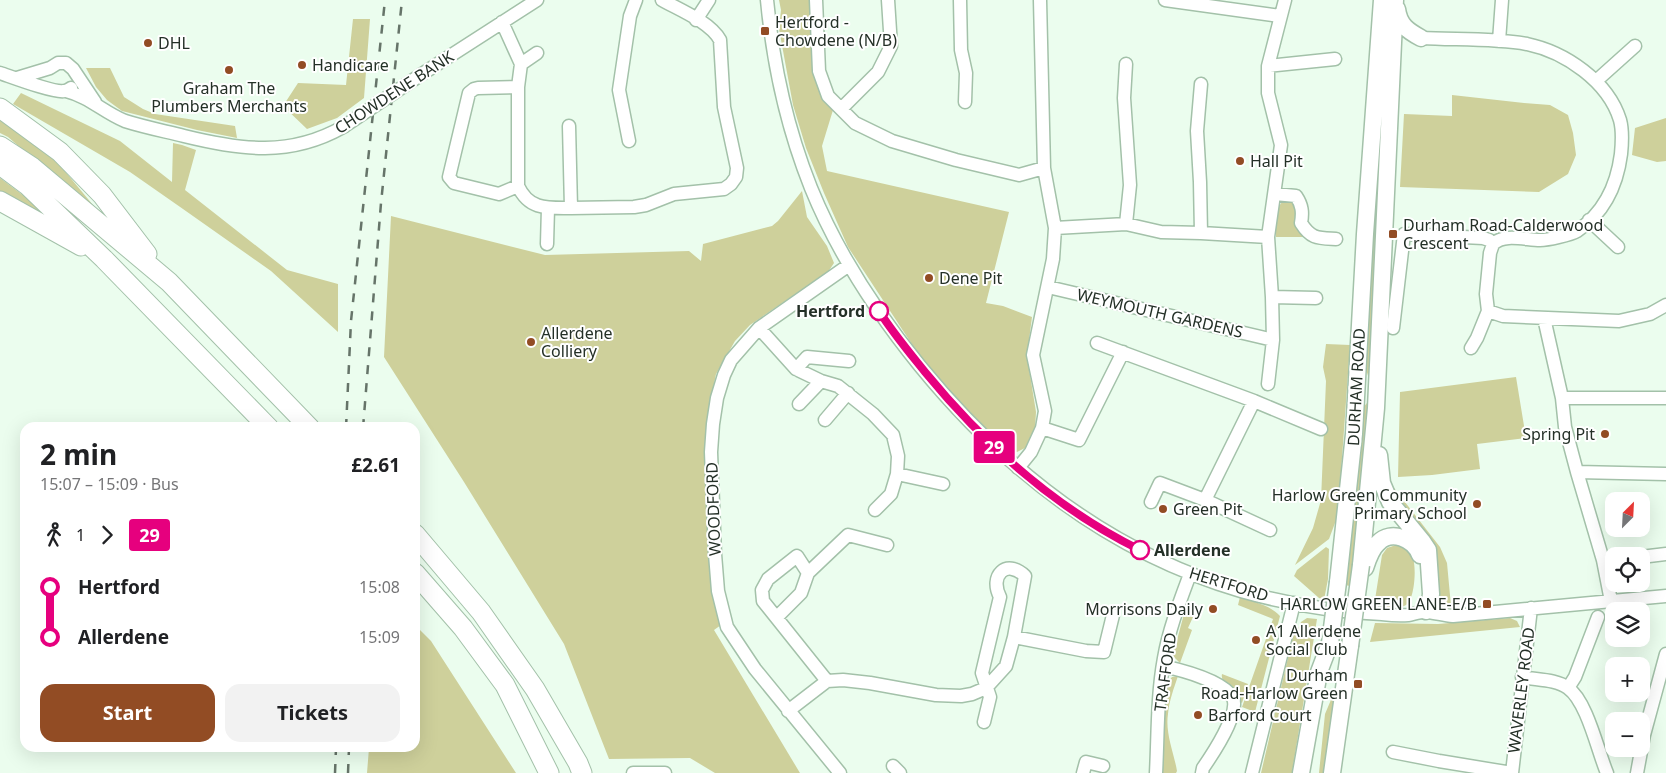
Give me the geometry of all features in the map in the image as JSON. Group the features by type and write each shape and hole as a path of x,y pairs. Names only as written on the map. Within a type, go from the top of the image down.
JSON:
{"highway":[{"path":"0,108 60,152 102,196 169,282"},
{"path":"0,146 32,167 169,282 304,422"},
{"path":"0,165 27,185 104,259 263,422"},
{"path":"0,201 104,259"},
{"path":"420,540 481,612 536,689 582,773"},
{"path":"420,579 463,628 505,686 549,773"}],"main road":[{"name":"DURHAM ROAD","path":"1313,773 1340,570 1354,434 1365,234 1382,0"},
{"name":"DURHAM ROAD","path":"1332,773 1363,565 1376,408 1396,0"},
{"path":"1396,0 1398,15 1404,28 1421,38"},
{"path":"1392,63 1400,45 1421,38"},
{"path":"1376,408 1382,483 1390,502 1428,550 1431,594 1426,611"},
{"path":"1363,565 1374,547 1382,539 1396,536 1412,543 1420,558 1421,594 1426,611"},
{"path":"1301,773 1319,672 1330,643"}],"street":[{"name":"CHOWDENE BANK","path":"0,73 81,96 116,118 134,124 205,141 246,148 270,149 295,146 318,139 343,127 537,0"},
{"path":"629,141 619,90 630,16 636,0"},
{"path":"502,22 512,40 521,64 518,87 518,186 528,200 537,206 548,208 634,207 646,205 674,194 724,189 734,181 737,168 724,107 721,45 714,32 662,0"},
{"path":"696,20 710,0"},
{"name":"HERTFORD","path":"767,0 775,65 790,127 811,188 850,265 901,342 944,395 980,433 1018,468 1072,510 1099,528 1190,574 1242,591 1317,608 1408,615 1426,611 1453,616 1666,596"},
{"path":"816,0 819,71 828,96 855,123 892,141 956,160 1019,174 1044,168"},
{"path":"841,109 878,72 891,46 888,0"},
{"path":"960,0 961,50 966,73 964,102"},
{"path":"1018,468 1031,452 1042,428 1044,411 1033,356 1053,259 1055,228 1044,168 1040,0"},
{"path":"1165,0 1192,2 1280,16"},
{"path":"1268,384 1273,340 1268,237 1280,145 1268,92 1268,66 1285,0"},
{"path":"1499,42 1502,0"},
{"path":"1421,38 1528,44 1549,51 1578,66 1596,81 1608,96 1620,119 1621,151 1618,173 1612,190 1603,206 1589,220 1576,232 1543,240 1501,238 1493,244 1490,253 1486,294 1488,311 1471,348"},
{"path":"1596,81 1635,46"},
{"path":"521,64 537,53"},
{"path":"1268,66 1334,59"},
{"path":"17,78 66,63 71,66 76,74 75,84 61,90 48,81 50,68"},
{"path":"1126,64 1124,98 1130,185 1126,224"},
{"name":"CHOWDENE BANK","path":"76,74 96,104"},
{"path":"1201,84 1197,131 1201,233"},
{"path":"518,87 478,88 469,93 449,177 454,183 498,194 518,186"},
{"path":"569,126 571,208"},
{"path":"1275,194 1296,196 1301,204 1301,223 1307,233 1317,237 1336,239"},
{"path":"547,244 548,208"},
{"path":"1589,220 1618,248"},
{"path":"1055,228 1126,224 1161,232 1268,237"},
{"path":"1393,328 1404,234 1483,238 1493,244"},
{"name":"WOODFORD","path":"840,773 755,669 727,627 718,591 711,452 717,398 731,360 759,328 850,265"},
{"name":"WEYMOUTH GARDENS","path":"1048,287 1273,340"},
{"path":"1272,297 1316,298"},
{"path":"1488,311 1503,316 1619,321 1650,314 1666,306"},
{"path":"1544,318 1562,398 1565,427 1577,472 1605,549"},
{"path":"759,328 796,369 838,386 872,414 893,435 898,456 897,474 891,494 875,510"},
{"path":"1097,343 1254,401 1321,429"},
{"path":"1042,428 1079,440 1123,352"},
{"path":"796,369 808,357 850,361"},
{"path":"799,404 822,381"},
{"path":"825,420 848,394"},
{"path":"1562,398 1666,398"},
{"path":"1205,500 1254,401"},
{"path":"1577,472 1666,474"},
{"path":"897,474 943,484"},
{"path":"1151,502 1160,483 1205,500 1270,530"},
{"path":"777,617 801,593 808,573 848,536 887,545"},
{"path":"1650,556 1666,554"},
{"path":"808,573 797,556 768,579 762,590 763,601 827,680"},
{"path":"788,711 827,680 870,683 936,695 961,696 986,688 1006,666 1014,637 1025,576 1012,568 1007,568 1001,572 996,581 1000,596 982,673 986,688 990,697 984,722"},
{"name":"TRAFFORD","path":"1156,773 1158,706 1163,666 1172,625 1190,574"},
{"path":"1611,592 1611,601"},
{"path":"1252,773 1294,603"},
{"name":"WAVERLEY ROAD","path":"1512,773 1531,608"},
{"path":"1014,637 1086,651 1104,652 1113,615"},
{"path":"1568,688 1575,677 1598,617"},
{"path":"1637,773 1644,735 1666,654"},
{"path":"1163,666 1187,671 1226,689 1234,699 1233,710 1224,735 1203,768 1202,773"},
{"path":"1522,677 1555,683 1568,688 1576,697 1589,722 1607,773"},
{"path":"1393,752 1438,767 1512,773"},
{"path":"1083,773 1086,762 1103,766"},
{"path":"633,773 665,773"}],"green space":[{"path":"779,0 812,0 813,54 833,110 822,146 827,171 1009,212 986,303 1003,306 1032,317 1027,356 1036,412 1035,430 1027,447 1017,452 1006,451 966,409 921,358 848,247 806,148 793,105 779,29 781,10"},
{"path":"353,19 370,19 364,98 337,118 307,129 283,106 298,83 346,85"},
{"path":"86,68 110,68 124,97 143,109 155,114 235,126 237,138 122,111 107,100 96,87"},
{"path":"21,93 120,141 172,182 173,143 196,150 185,190 287,270 338,284 338,332 271,271 183,209 130,172 13,104"},
{"path":"1452,95 1550,105 1568,115 1576,155 1568,174 1539,192 1400,187 1404,114 1452,116"},
{"path":"0,115 54,158 107,222 8,137 0,133"},
{"path":"1666,118 1666,161 1657,162 1632,155 1635,128"},
{"path":"0,178 71,231 0,193"},
{"path":"802,191 807,217 827,246 834,263 828,272 750,325 735,341 716,374 708,414 704,457 710,555 721,625 714,630 800,773 715,773 690,758 609,759 564,644 384,357 391,216 545,255 689,251 701,261 703,244 772,226"},
{"path":"1373,199 1381,199 1373,362 1368,376 1364,362"},
{"path":"1284,200 1292,201 1306,237 1276,237 1277,212"},
{"path":"1326,344 1350,345 1338,515 1329,539 1295,565 1313,528 1321,500 1326,381 1323,367"},
{"path":"1516,377 1526,438 1477,444 1480,469 1398,477 1400,392"},
{"path":"1367,403 1370,412 1353,583 1348,586 1344,582 1362,409"},
{"path":"1387,479 1440,547 1447,563 1451,606 1444,606 1439,601 1394,500"},
{"path":"1396,545 1407,550 1414,560 1414,582 1409,602 1406,605 1395,608 1374,606 1382,555 1387,548"},
{"path":"1326,547 1329,549 1328,579 1324,600 1319,598 1294,576 1297,570"},
{"path":"1240,597 1267,606 1280,616 1255,712 1242,707 1273,619 1238,605"},
{"path":"1184,614 1193,617 1188,628 1192,630 1180,663 1173,656"},
{"path":"1307,618 1317,619 1292,773 1261,773 1295,628 1298,629 1301,622"},
{"path":"1510,618 1517,621 1520,627 1370,642 1375,623 1438,624"},
{"path":"420,630 431,641 516,773 367,773 369,752 420,752"},
{"path":"1222,674 1248,684 1242,703 1239,701 1238,693 1223,680"},
{"path":"1178,676 1167,721 1177,771 1176,773 1162,773 1166,684 1172,677"},
{"path":"1333,695 1335,712 1328,773 1319,773 1325,714"}],"railway":[{"path":"346,422 351,321 385,0"},
{"path":"363,422 381,203 402,0"},
{"path":"335,773 336,752"},
{"path":"348,773 349,752"}],"bus line":[{"name":"29","path":"879,311 901,342 944,395 1000,452 1044,490 1072,510 1099,528 1140,550"}],"place":[{"name":"Hertford - Chowdene (N/B)","path":"765,31"},
{"name":"DHL","path":"148,43"},
{"name":"Handicare","path":"302,65"},
{"name":"Graham The Plumbers Merchants","path":"229,70"},
{"name":"Hall Pit","path":"1240,161"},
{"name":"Durham Road-Calderwood Crescent","path":"1393,234"},
{"name":"Dene Pit","path":"929,278"},
{"name":"Hertford","path":"879,311"},
{"name":"Allerdene Colliery","path":"531,342"},
{"name":"Spring Pit","path":"1605,434"},
{"name":"Harlow Green Community Primary School","path":"1477,504"},
{"name":"Green Pit","path":"1163,509"},
{"name":"Allerdene","path":"1140,550"},
{"name":"HARLOW GREEN LANE-E/B","path":"1487,604"},
{"name":"Morrisons Daily","path":"1213,609"},
{"name":"A1 Allerdene Social Club","path":"1256,640"},
{"name":"Durham Road-Harlow Green","path":"1358,684"},
{"name":"Barford Court","path":"1198,715"}]}
